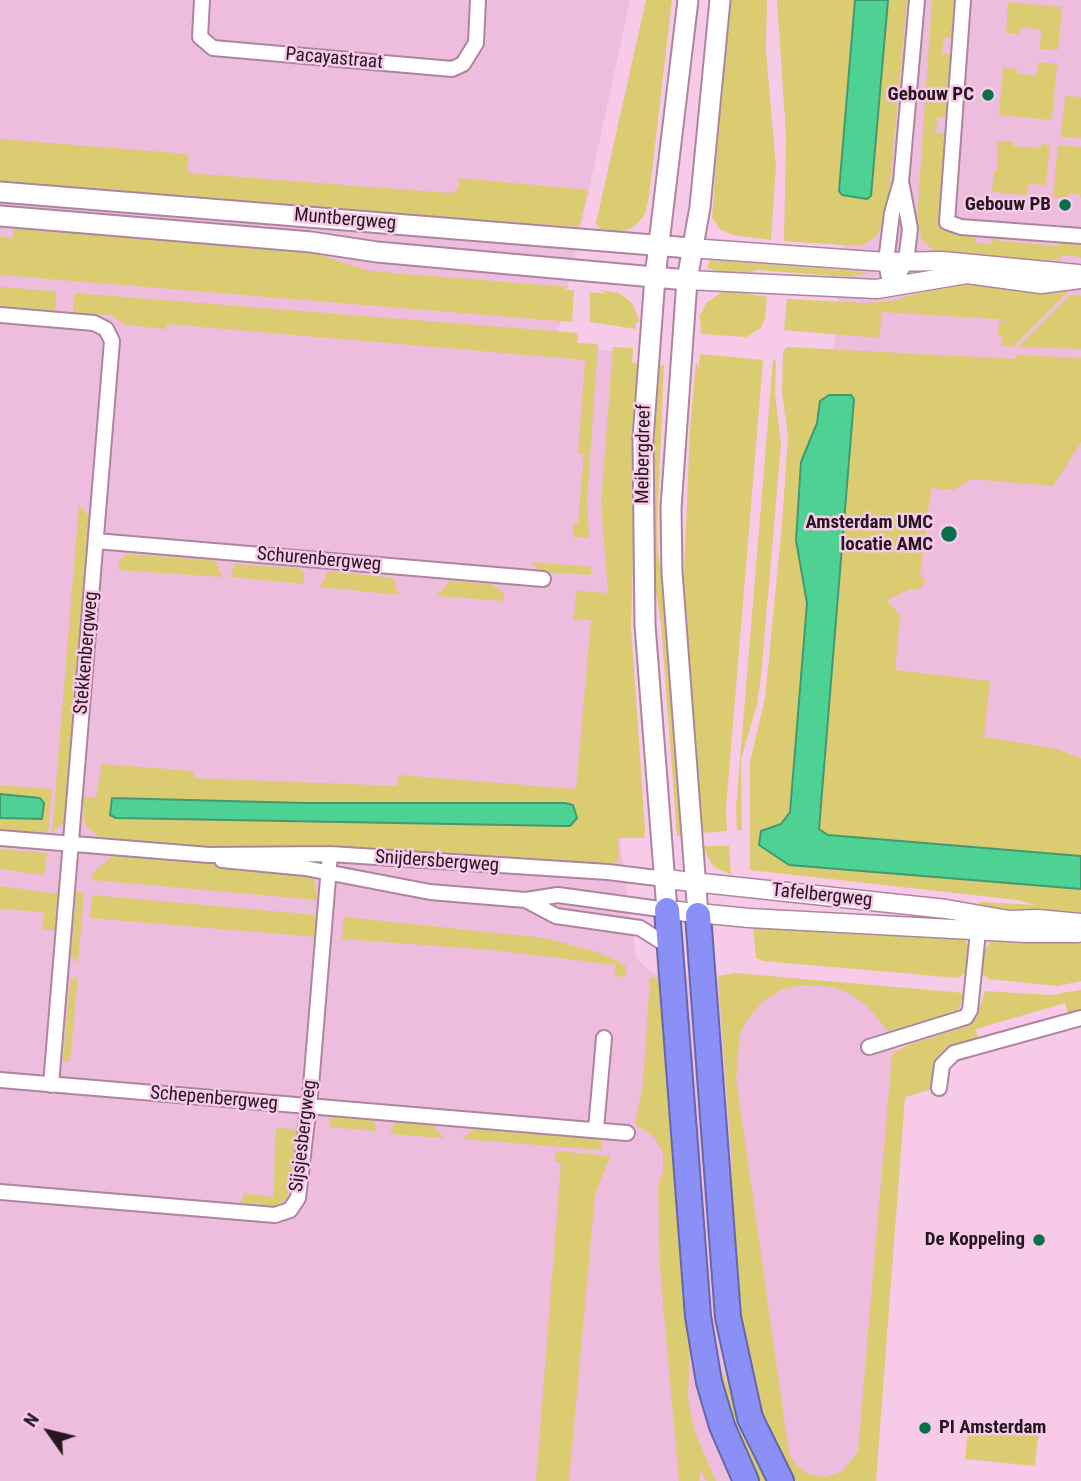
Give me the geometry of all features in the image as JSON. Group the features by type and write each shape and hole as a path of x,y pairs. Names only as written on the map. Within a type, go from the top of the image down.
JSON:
{"highway":[{"path":"667,910 698,1316 716,1404 734,1459 746,1481"},
{"path":"698,915 728,1317 750,1418 781,1481"}],"main road":[{"name":"Meibergdreef","path":"667,910 645,625 642,504 645,393 654,277 688,0"},
{"name":"Meibergdreef","path":"698,915 672,560 673,460 690,248 700,207 720,0"},
{"name":"Muntbergweg","path":"0,192 690,248"},
{"name":"Muntbergweg","path":"0,216 687,280"}],"street":[{"name":"Pacayastraat","path":"202,0 200,33 205,44 221,49 452,69 463,64 476,43 478,0"},
{"path":"891,288 886,262 892,213 901,182 917,0"},
{"path":"963,0 947,222 961,227 1081,236"},
{"path":"891,288 906,261 910,229 901,182"},
{"path":"690,248 886,262 943,261 1081,277"},
{"path":"687,280 891,288 967,274 1025,283 1081,277"},
{"name":"Stekkenbergweg","path":"0,315 94,323 110,335 112,350 51,1085"},
{"name":"Schurenbergweg","path":"96,541 543,579"},
{"name":"Snijdersbergweg","path":"0,838 209,855 330,853 608,872 665,879"},
{"name":"Sijsjesbergweg","path":"0,1192 280,1214 290,1210 298,1198 330,853"},
{"name":"Snijdersbergweg","path":"209,855 226,862 329,873 405,888 526,900 558,895 667,910"},
{"name":"Tafelbergweg","path":"665,879 946,909 979,923 1081,933"},
{"name":"Snijdersbergweg","path":"526,900 556,916 640,928 670,947"},
{"name":"Tafelbergweg","path":"667,910 698,915 979,923 1081,923"},
{"path":"869,1047 966,1017 970,1010 979,923"},
{"path":"939,1088 943,1065 954,1053 1081,1018"},
{"path":"596,1129 604,1038"},
{"name":"Schepenbergweg","path":"0,1080 626,1133"}],"shaded area":[{"path":"0,0 630,0 555,346 627,352 617,819 636,958 651,972 725,980 859,986 891,1026 898,1054 864,1458 844,1481 0,1481"},
{"path":"646,0 672,0 649,196 645,214 637,224 628,230 606,233 607,229 600,229 596,223"},
{"path":"728,0 767,0 766,51 776,167 771,240 733,235 721,230 712,218"},
{"path":"777,0 855,0 839,191 870,198 888,0 907,0 887,217 875,238 859,246 784,241 786,135"},
{"path":"855,0 888,0 871,196 867,199 842,195 839,191"},
{"name":"Amsterdam UMC locatie AMC","path":"866,0 1081,0 1081,874 811,853 827,423"},
{"path":"932,0 959,0 956,39 944,38 942,54 954,55 949,118 937,117 936,133 948,134 941,226 947,231 976,233 976,243 992,244 992,235 1000,241 1058,246 1062,240 1081,242 1081,258 1071,255 1062,256 1061,260 1032,261 937,254 922,240 917,219"},
{"path":"1008,2 1062,7 1058,50 1040,49 1041,29 1021,28 1020,34 1006,33"},
{"path":"1039,62 1057,64 1052,120 999,115 1003,68 1017,69 1018,74 1037,75"},
{"path":"1065,96 1081,97 1081,138 1061,137"},
{"path":"0,139 188,154 187,173 450,193 458,189 459,178 588,190 579,227 0,184"},
{"path":"997,141 1013,142 1013,146 1041,148 1042,144 1050,145 1046,185 1028,184 1027,195 992,192 994,171 997,170"},
{"path":"1058,145 1081,147 1081,200 1079,194 1069,193 1068,199 1053,197"},
{"path":"38,227 308,251 369,271 569,287 562,290 574,290 572,322 0,275 0,236 12,239 14,229"},
{"path":"710,260 867,273 848,277 759,270 732,275 707,268"},
{"path":"949,284 1068,292 1013,347 1001,346 1002,336 998,335 999,321 1012,320 881,312 880,338 784,330 787,299 867,303 892,301"},
{"path":"0,287 56,291 55,312 0,308"},
{"path":"600,290 619,293 632,303 640,322 636,322 636,329 590,322 590,292 606,294"},
{"path":"735,291 767,297 761,328 746,337 701,334 700,316 706,303 722,292"},
{"path":"74,293 578,333 577,343 598,344 587,500 589,538 573,537 574,523 578,523 584,454 578,453 585,360 167,324 166,329 126,325 111,315 73,313"},
{"path":"1070,295 1081,296 1081,349 1018,347"},
{"path":"613,347 633,348 632,363 639,364 631,626 645,830 644,838 618,838 619,861 601,866 314,846 219,849 100,838 84,823 83,797 96,797 102,764 194,771 194,778 397,786 399,775 576,789 591,620 574,619 576,591 608,593 601,503","holes":["112,798 573,805 570,826 116,818 110,815"]},
{"path":"787,347 1016,359 1016,355 1081,358 1081,442 1053,486 971,479 954,490 931,488 920,574 926,581 920,589 910,589 887,600 900,616 895,670 990,681 984,737 1058,749 1081,759 1081,856 828,835 819,829 853,397 819,404 817,423 802,458 796,540 807,603 789,812 781,824 763,829 789,865 1081,889 1081,914 978,907 980,902 1036,905 1018,900 750,870 750,762 765,698 782,526 788,435 782,393 783,352"},
{"path":"700,354 763,360 726,808 727,831 700,833 683,597 690,429 696,362 699,369"},
{"path":"773,360 776,361 775,394 781,444 761,676 757,704 741,759 742,830 737,830 736,808"},
{"path":"655,365 664,365 658,554 666,601 684,836 677,836 661,624 652,566"},
{"path":"829,395 851,395 854,399 819,829 828,835 1081,856 1081,889 789,865 759,845 761,831 781,824 790,812 807,603 796,540 801,462 817,423 820,401"},
{"path":"79,504 89,517 64,823 52,832"},
{"path":"129,554 216,561 222,577 118,570 120,559"},
{"path":"530,562 591,567 591,575 543,572"},
{"path":"235,564 297,568 304,572 304,584 230,577"},
{"path":"328,571 393,578 399,595 320,587"},
{"path":"450,581 491,584 502,591 505,601 436,596"},
{"path":"0,785 52,789 48,832 0,831 0,818 39,798 0,794"},
{"path":"0,794 40,798 44,803 42,819 0,818"},
{"path":"112,798 304,803 565,803 573,805 577,818 570,826 564,826 116,818 110,815"},
{"path":"702,846 729,846 731,875 713,866"},
{"path":"0,849 47,853 44,875 0,869"},
{"path":"113,855 313,874 318,900 92,880 93,873"},
{"path":"0,886 59,894 56,930 42,930 44,912 0,909"},
{"path":"76,892 84,892 78,963 71,956"},
{"path":"92,895 317,915 316,937 90,918"},
{"path":"344,917 545,938 600,953 626,966 626,977 615,976 616,965 492,950 342,939"},
{"path":"753,925 963,937 969,947 966,972 959,978 763,961 756,958"},
{"path":"994,938 1081,938 1081,981 1058,986 989,979 982,974 985,949"},
{"path":"735,973 964,993 958,1011 890,1033 866,1005 849,993 833,987 801,985 781,990 762,1002 749,1017 740,1034 736,1079 789,1453 795,1464 806,1473 825,1477 843,1471 858,1451 892,1054 908,1045 967,1026 977,1016 985,991 1051,995 1081,990 1081,1012 1069,1015 1065,1003 976,1029 978,1039 951,1046 941,1055 933,1089 905,1097 876,1481 791,1481 754,1402 733,1269 731,1151 718,976"},
{"path":"78,976 70,1062 63,1061 70,980"},
{"path":"663,976 690,1334 688,1401 696,1435 716,1481 707,1481 700,1470 699,1481 679,1481 660,1269 658,1187 663,1171 663,1152 654,1137 635,1124 643,1083 650,978"},
{"path":"329,1116 373,1119 377,1131 329,1127"},
{"path":"396,1121 432,1124 444,1138 390,1134"},
{"path":"276,1128 296,1129 290,1188 286,1199 276,1206 242,1203 243,1193 273,1197"},
{"path":"475,1128 602,1137 601,1150 462,1139"},
{"path":"556,1151 610,1156 595,1195 569,1481 536,1481 561,1163 555,1161"},
{"path":"712,1345 740,1418 770,1481 758,1481 734,1432"},
{"path":"969,1422 1039,1428 1035,1466 965,1459"}],"place":[{"name":"Gebouw PC","path":"988,95"},
{"name":"Gebouw PB","path":"1065,205"},
{"name":"Amsterdam UMC locatie AMC","path":"949,534"},
{"name":"De Koppeling","path":"1039,1240"},
{"name":"PI Amsterdam","path":"925,1428"}]}
